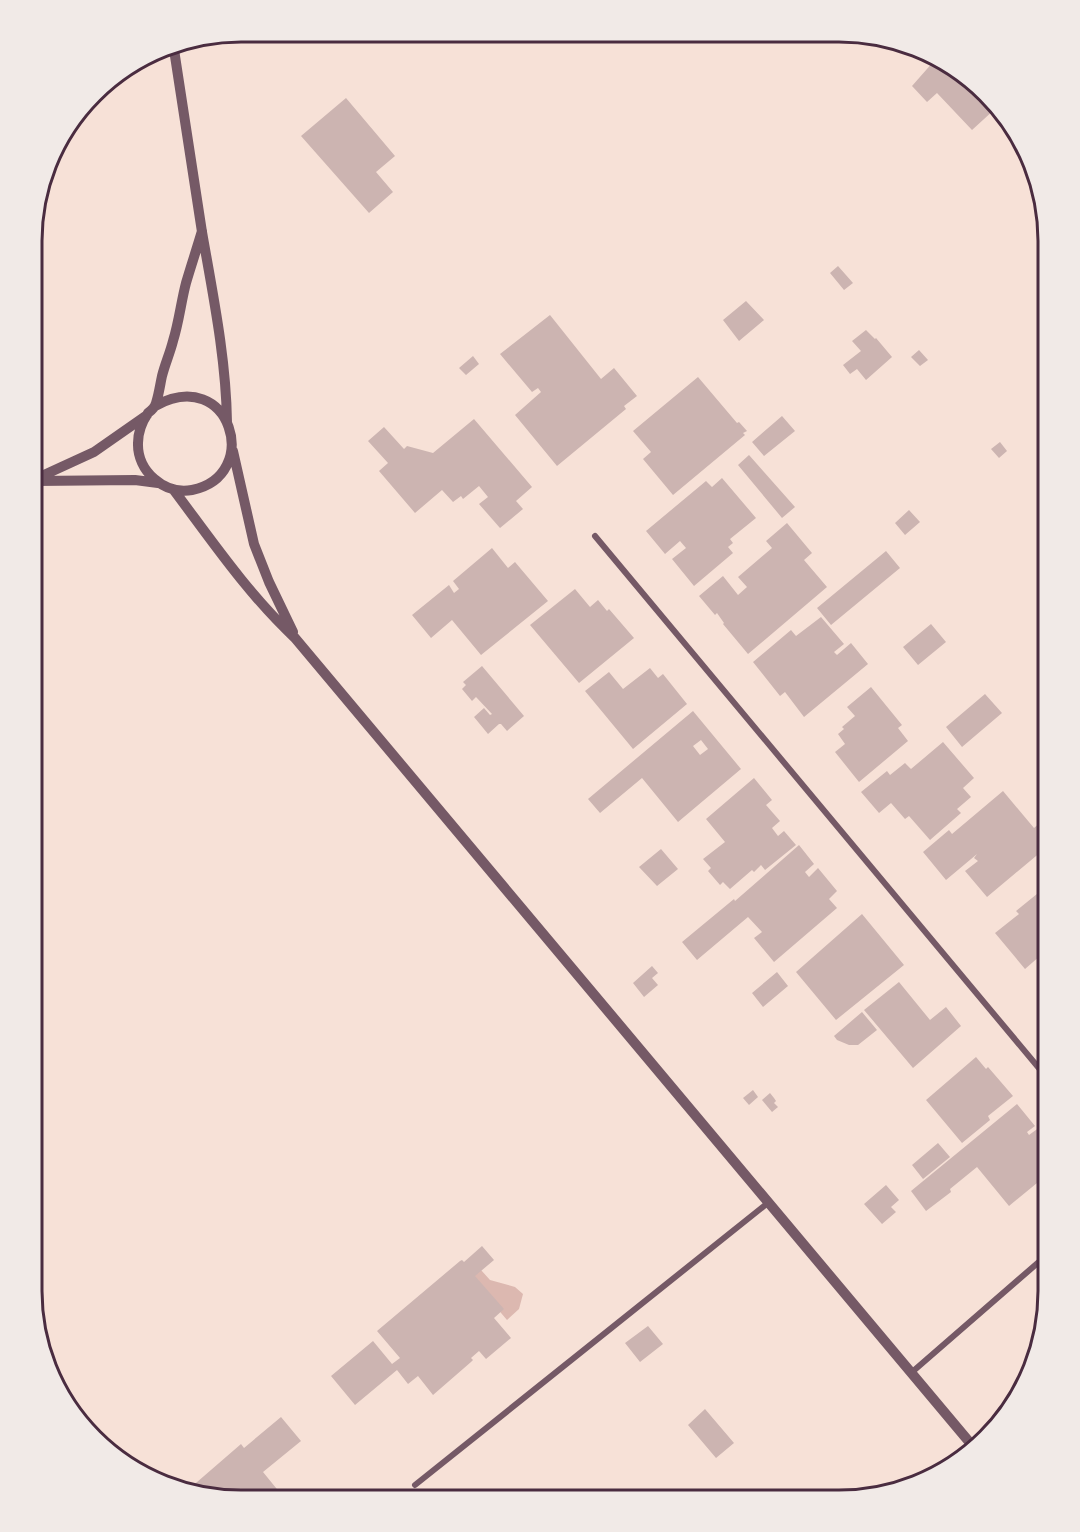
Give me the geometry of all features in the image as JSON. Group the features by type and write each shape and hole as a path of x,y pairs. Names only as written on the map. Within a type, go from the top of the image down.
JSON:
{"street":[{"path":"175,54 224,356 227,422 254,544 269,582 296,638"},
{"path":"155,406 202,231"},
{"path":"159,484 148,473 141,460 138,444 139,429 155,406 174,397 195,397 208,402 220,411 227,422"},
{"path":"42,477 94,452 147,415"},
{"path":"42,481 135,480 187,491 213,482 223,472 230,459 232,446"},
{"path":"173,489 269,614 296,638 969,1442"},
{"path":"595,536 1038,1067"},
{"path":"415,1485 769,1202"},
{"path":"910,1373 1038,1263"}],"shaded area":[{"path":"472,1260 490,1280 515,1287 523,1294 519,1309 507,1320 463,1268"}],"building":[{"path":"930,65 960,83 991,113 972,130 937,93 927,102 912,86"},
{"path":"346,98 395,156 376,172 393,192 369,213 301,136"},
{"path":"838,266 853,283 844,290 830,273"},
{"path":"746,301 764,320 739,341 723,320"},
{"path":"550,315 601,379 614,368 637,396 624,406 626,409 557,466 515,415 541,392 538,388 532,392 500,354"},
{"path":"866,330 892,357 866,380 857,369 850,374 843,365 861,351 852,341"},
{"path":"919,350 928,360 920,366 911,357"},
{"path":"473,356 479,364 466,375 459,368"},
{"path":"698,377 737,423 739,422 747,431 673,495 643,459 651,452 633,431"},
{"path":"782,416 795,431 764,456 752,442"},
{"path":"474,419 532,487 516,501 523,509 500,528 479,504 488,497 479,486 463,499 461,496 453,502 442,490 415,513 379,471 388,463 368,441 384,427 404,449 407,446 433,453"},
{"path":"1000,442 1007,451 999,458 991,449"},
{"path":"749,455 795,507 782,518 738,465"},
{"path":"722,478 756,518 730,539 733,543 728,547 733,553 694,586 672,559 686,548 680,541 665,554 646,531 706,481 712,487"},
{"path":"909,510 920,522 905,535 895,523"},
{"path":"787,523 812,553 804,560 827,587 748,654 723,624 717,613 715,615 699,596 723,576 738,595 747,587 738,577 772,548 766,541"},
{"path":"492,548 508,568 515,562 548,601 481,655 452,620 431,638 412,615 449,585 454,593 459,589 453,581"},
{"path":"886,551 900,568 831,625 817,608"},
{"path":"575,589 590,607 598,600 607,611 609,609 634,638 579,683 530,625"},
{"path":"821,617 844,644 834,652 837,655 851,643 868,664 804,717 785,692 780,696 753,662 791,630 796,636"},
{"path":"931,624 946,642 918,665 903,647"},
{"path":"482,666 524,716 507,731 499,724 488,734 474,717 484,708 490,715 492,714 476,697 472,701 462,689 466,685 463,682"},
{"path":"650,668 658,678 663,674 687,704 633,749 585,691 609,672 623,689"},
{"path":"871,687 902,725 898,728 908,741 859,782 835,752 845,744 838,734 844,729 842,727 855,716 847,707"},
{"path":"985,694 1002,713 962,747 946,727"},
{"path":"693,711 741,769 678,822 642,778 600,813 588,799","holes":["701,740 708,749 700,755 693,746"]},
{"path":"943,742 974,778 963,788 971,797 957,809 961,813 930,840 909,816 905,819 891,803 879,813 861,792 887,771 890,775 905,763 911,769"},
{"path":"754,778 772,800 766,805 780,821 772,828 778,836 784,831 796,845 765,870 761,865 754,872 752,870 730,889 723,882 720,885 708,871 711,868 703,859 725,842 706,819"},
{"path":"1003,791 1034,828 1038,825 1038,854 987,897 965,871 978,861 974,858 977,854 946,880 923,852 949,830 952,834"},
{"path":"799,845 814,864 805,872 809,877 818,868 837,891 829,899 837,908 774,962 754,938 762,932 748,917 697,960 682,942 734,899 735,901"},
{"path":"661,849 678,869 657,886 639,867"},
{"path":"1038,893 1038,958 1025,969 995,933 1019,914 1016,911"},
{"path":"862,914 904,965 836,1020 796,972"},
{"path":"652,966 658,973 652,978 658,985 644,997 633,983"},
{"path":"777,972 788,986 763,1007 752,993"},
{"path":"899,982 930,1020 946,1007 961,1026 913,1068 864,1010"},
{"path":"862,1012 877,1030 858,1045 849,1045 837,1040 834,1036"},
{"path":"976,1057 986,1069 988,1067 1013,1096 988,1116 990,1120 962,1143 926,1100"},
{"path":"753,1090 758,1097 749,1105 743,1098"},
{"path":"770,1093 778,1107 772,1112 762,1100"},
{"path":"1017,1104 1035,1126 1027,1132 1029,1135 1038,1128 1038,1182 1009,1206 977,1167 950,1189 951,1192 926,1211 911,1191"},
{"path":"938,1143 950,1157 923,1179 912,1165"},
{"path":"886,1185 899,1200 891,1207 896,1212 882,1224 864,1204"},
{"path":"482,1246 494,1260 475,1276 504,1309 494,1318 511,1338 486,1359 479,1351 471,1358 473,1360 471,1362 433,1395 418,1376 408,1384 397,1370 355,1405 331,1376 373,1341 392,1364 400,1358 377,1331 460,1261 464,1262"},
{"path":"648,1326 663,1344 640,1362 625,1343"},
{"path":"705,1409 734,1443 716,1458 688,1425"},
{"path":"281,1417 301,1441 263,1472 278,1490 241,1490 195,1484 241,1444 244,1448"}]}
